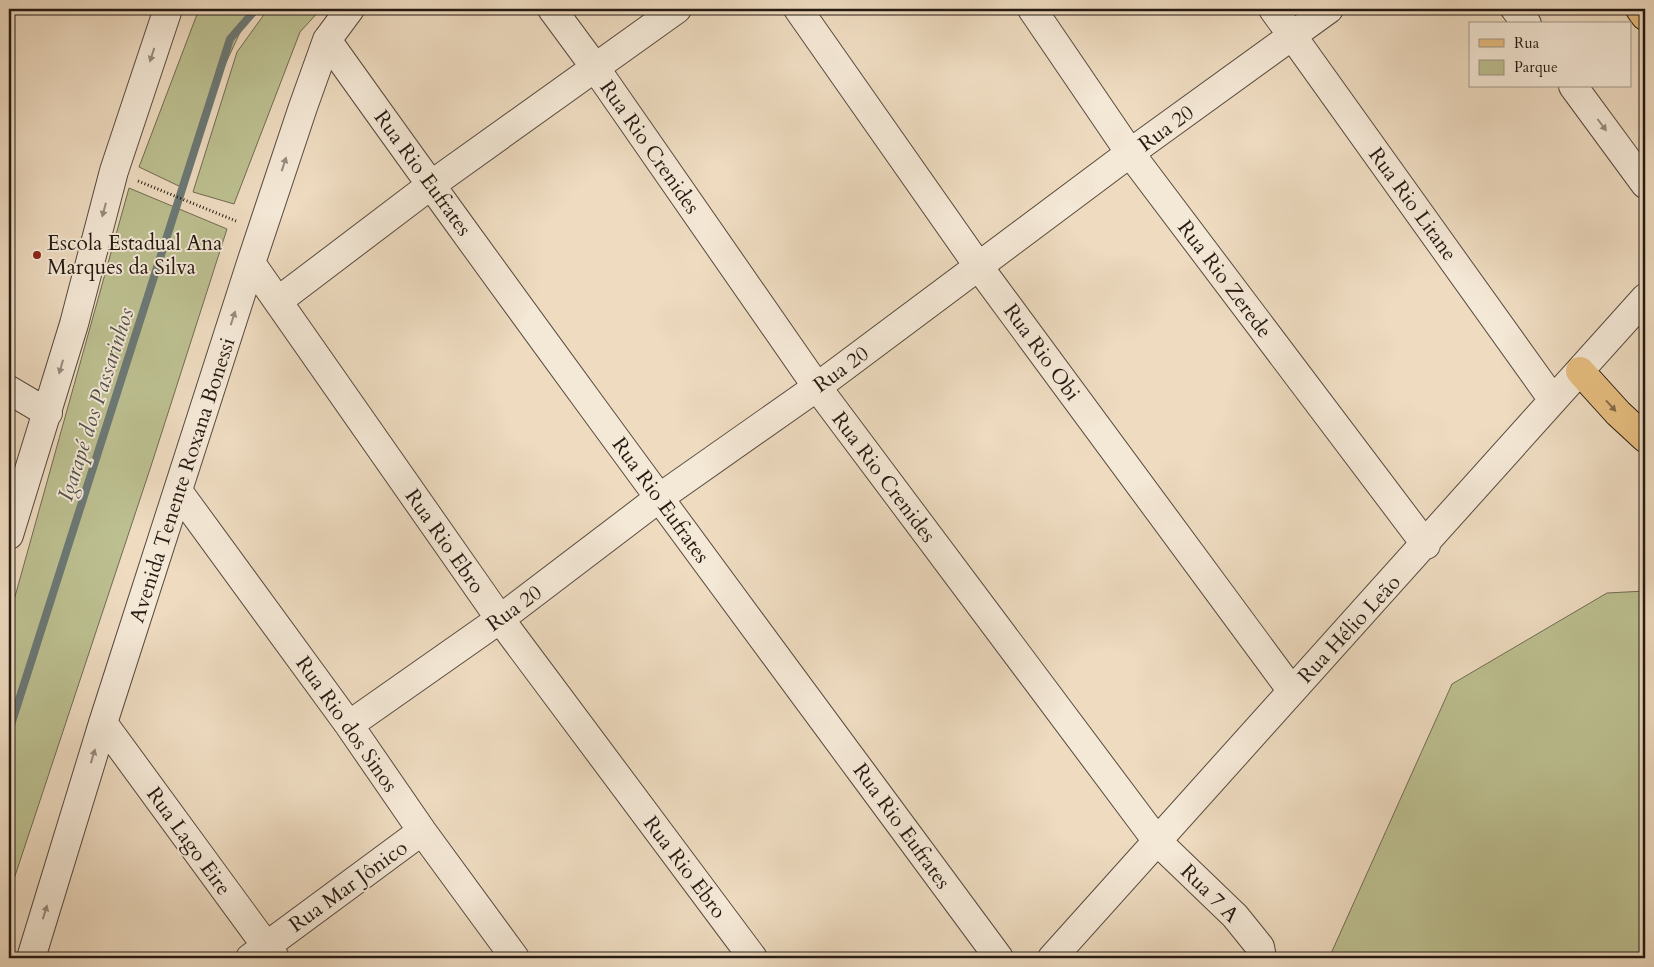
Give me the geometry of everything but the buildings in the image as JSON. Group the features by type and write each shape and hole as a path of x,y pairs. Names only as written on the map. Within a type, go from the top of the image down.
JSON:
{"main road":[{"path":"1640,9 1645,16"},
{"path":"1580,371 1618,413 1645,438"}],"street":[{"path":"9,535 74,324 114,171 163,19 168,9"},
{"name":"Avenida Tenente Roxana Bonessi","path":"33,957 104,723 251,263 327,40 350,9"},
{"name":"Rua Rio Crenides","path":"552,9 594,66 817,387 1157,841"},
{"path":"278,301 430,185 594,66 677,9"},
{"name":"Rua Rio Obi","path":"798,9 979,267 1292,690"},
{"name":"Rua Rio Zerede","path":"1032,9 1130,153 1426,545"},
{"name":"Rua Rio Litane","path":"1273,9 1553,400"},
{"name":"Rua 20","path":"349,725 500,619 659,498 817,387 1130,153 1329,9"},
{"path":"1516,9 1526,22"},
{"name":"Rua Rio Eufrates","path":"327,40 430,185 659,498 999,958"},
{"path":"1574,88 1645,184"},
{"name":"Rua Rio Ebro","path":"251,263 500,619 753,958"},
{"name":"Rua Hélio Leão","path":"1052,958 1292,690 1426,545 1645,298"},
{"path":"9,390 48,413"},
{"name":"Rua Rio dos Sinos","path":"178,491 349,725 422,831 515,958"},
{"name":"Rua Lago Eire","path":"104,723 264,954"},
{"name":"Rua Mar Jônico","path":"264,954 422,831"},
{"name":"Rua 7 A","path":"1157,841 1236,916 1261,953"}],"path":[{"path":"142,183 238,222"}],"green space":[{"path":"199,9 251,9 222,71 183,188 139,167"},
{"path":"268,9 321,9 300,32 234,204 193,192 237,52"},
{"path":"129,188 227,229 151,466 9,894 9,618"},
{"path":"1645,591 1645,958 1329,958 1452,684 1607,593"}],"waterway":[{"name":"Igarapé dos Passarinhos","path":"9,731 230,39 256,9"}],"place":[{"name":"Escola Estadual Ana Marques da Silva","path":"37,255"}]}
